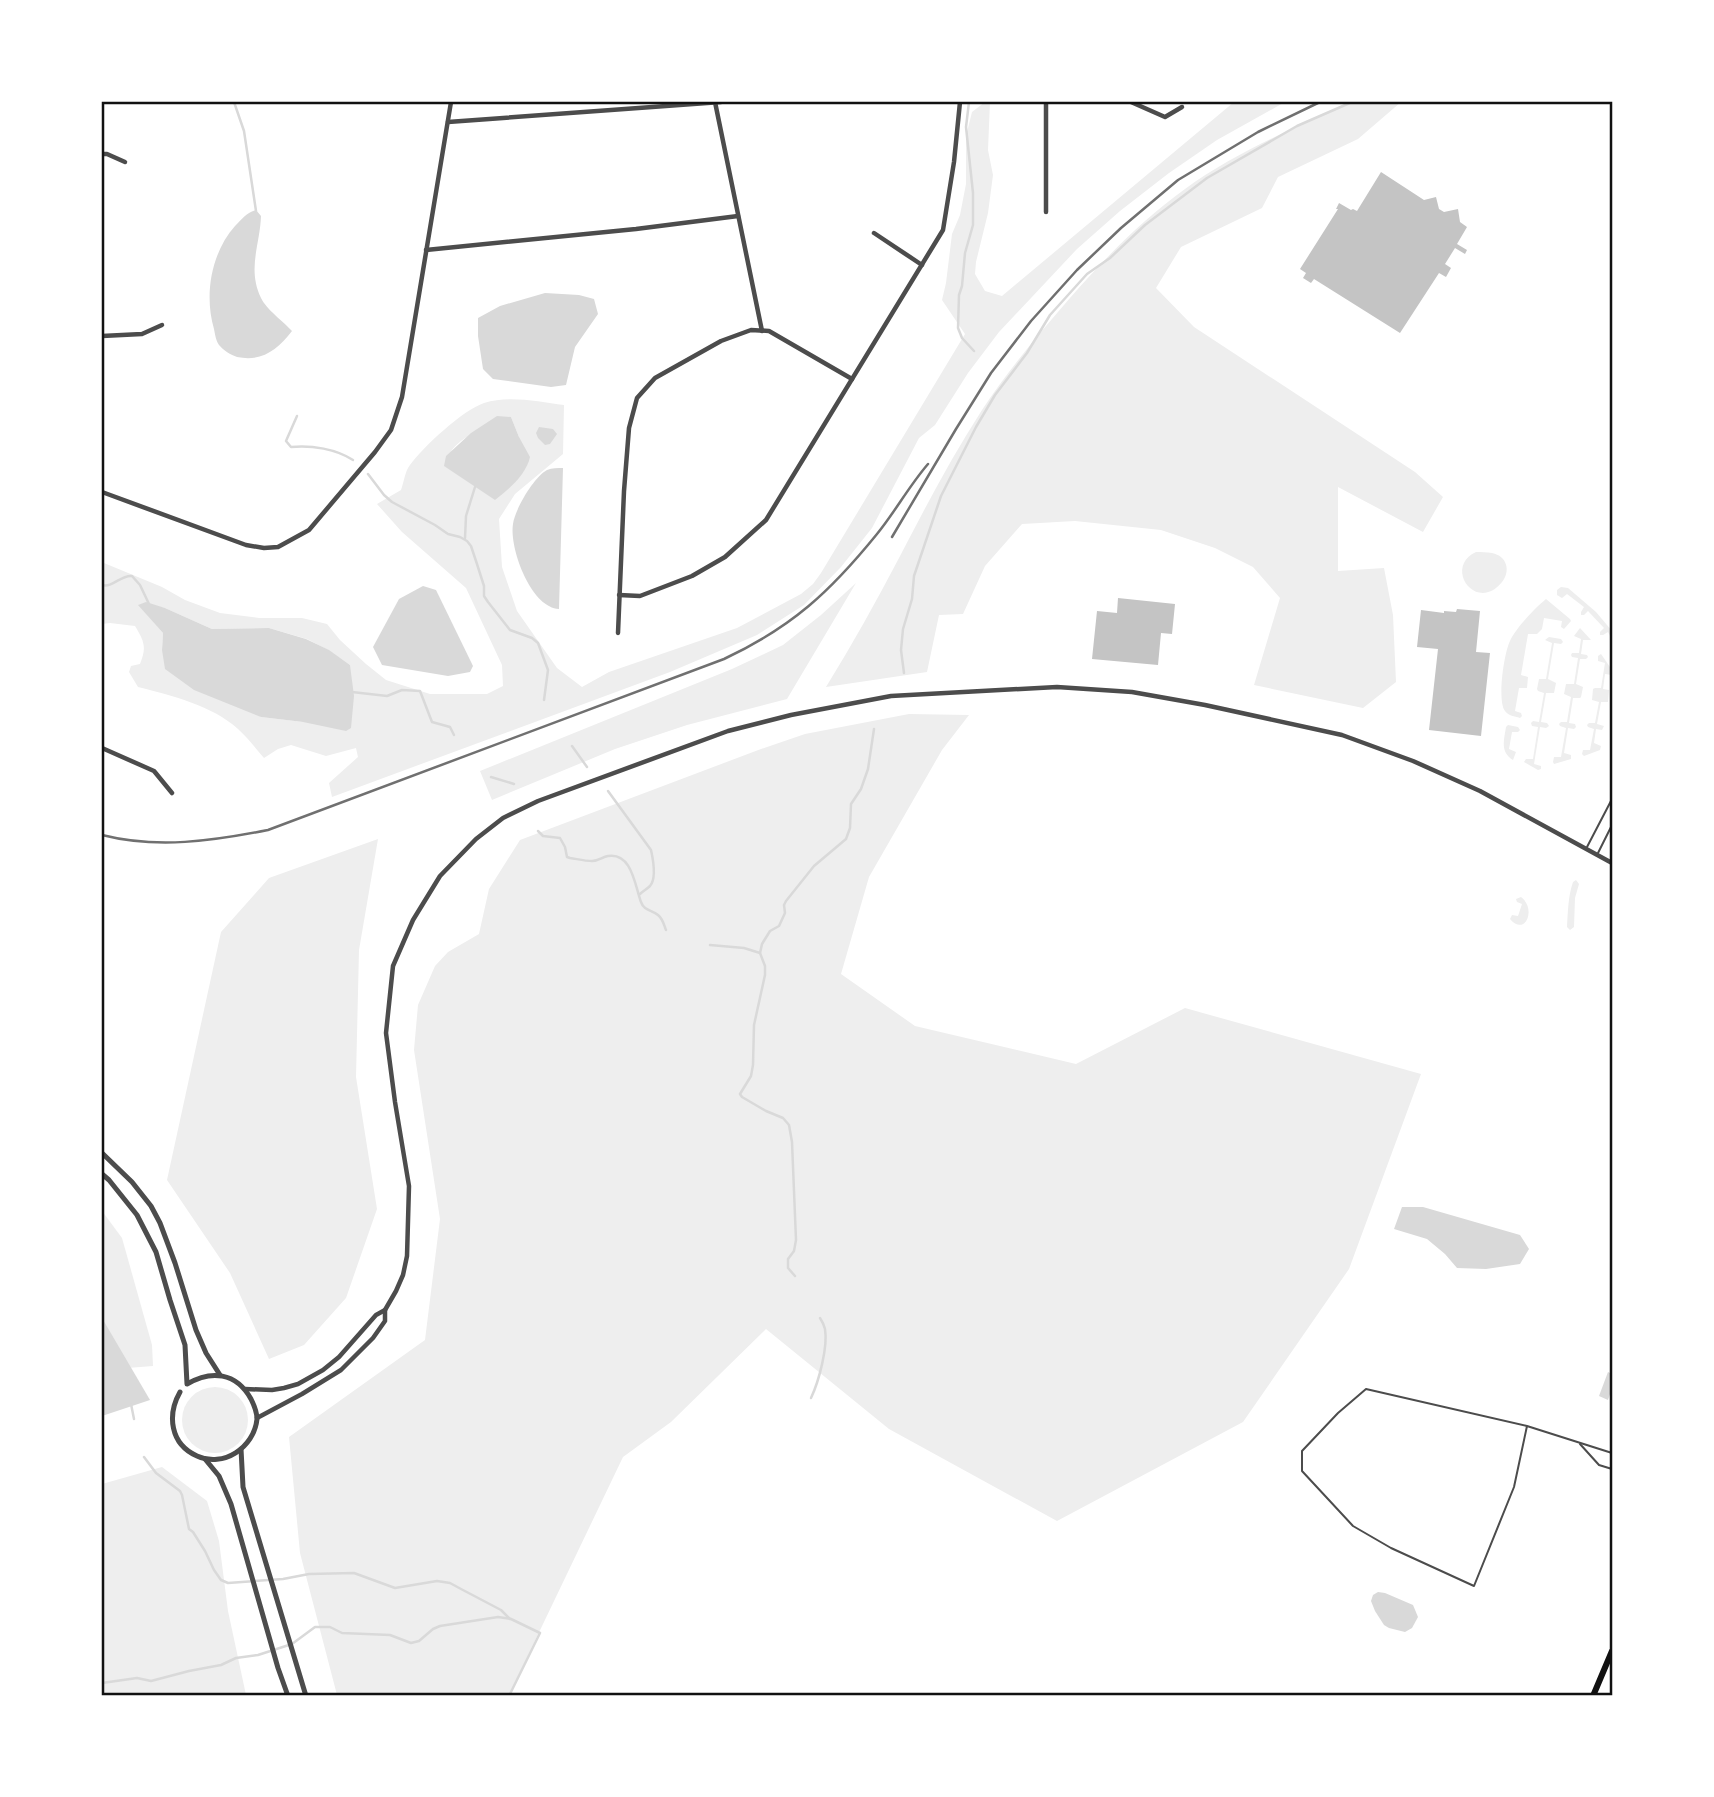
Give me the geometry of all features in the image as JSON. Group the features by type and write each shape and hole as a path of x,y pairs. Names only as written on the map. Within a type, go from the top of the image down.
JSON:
{"main road":[{"path":"1593,1696 1612,1651"}],"street":[{"path":"102,492 246,545 278,547 309,530 391,430 402,397 451,102"},
{"path":"715,102 762,331"},
{"path":"448,122 720,102"},
{"path":"619,595 640,596 692,576 725,557 766,520 943,230 960,102"},
{"path":"1046,102 1046,212"},
{"path":"1131,102 1164,117 1182,107"},
{"path":"102,155 107,154 125,162"},
{"path":"426,250 738,216"},
{"path":"874,233 922,265"},
{"path":"102,336 142,334 162,325"},
{"path":"618,633 629,428 637,398 655,378 721,341 751,330 769,331 852,379"},
{"path":"257,1419 341,1370 373,1338 385,1321 385,1310 403,1275 407,1256 409,1186 386,1033 393,966 412,920 440,876 476,839 503,818 560,792 728,731 791,715 891,696 1056,687 1132,692 1342,735 1413,761 1480,791 1612,863"},
{"path":"102,748 154,771 172,793"},
{"path":"102,1153 132,1182 151,1206 179,1273 196,1331 220,1375"},
{"path":"102,1174 137,1215 156,1252 185,1345 187,1384"},
{"path":"245,1389 272,1390 306,1380 339,1357 376,1315 385,1310"},
{"path":"208,1375 220,1375 234,1380 245,1389 253,1401 257,1419 250,1440 241,1450 217,1460 205,1459 187,1450 180,1443 174,1433 172,1411 180,1392 187,1384 208,1375"},
{"path":"241,1450 243,1487 306,1696"},
{"path":"205,1459 222,1481 288,1696"}],"lane":[{"path":"1585,849 1612,799"},
{"path":"1597,854 1612,825"},
{"path":"1527,1426 1514,1487 1474,1586 1391,1548 1353,1526 1302,1471 1302,1451 1338,1413 1366,1389 1527,1426 1612,1453"},
{"path":"1580,1443 1599,1465 1612,1469"}],"shaded area":[{"path":"985,102 990,102 988,150 993,175 975,274 985,291 1002,296 1234,102 1285,102 1217,140 1169,173 1077,249 999,332 968,373 935,425 919,438 872,528 841,567 804,605 757,635 670,672 332,797 329,783 358,757 356,748 326,756 291,745 264,758 238,729 216,714 178,698 138,687 129,672 131,666 140,664 143,653 144,644 138,631 135,626 102,624 104,563 220,613 259,618 302,618 327,624 340,640 386,680 430,694 487,694 503,686 502,665 466,588 402,532 377,504 401,490 410,465 444,430 475,407 494,401 524,400 564,405 563,454 515,494 499,519 502,567 517,611 557,668 582,687 609,672 737,628 801,594 821,573 965,334 942,300 952,234 960,215 966,184 966,136 972,112","holes":["511,417 519,437 445,467 453,448 470,434","139,605 165,608 212,629 269,628 307,639 350,665 303,722 261,717 162,650 163,633"]},
{"path":"1349,102 1401,102 1358,139 1278,177 1262,208 1181,247 1156,288 1194,327 1415,472 1443,497 1423,532 1338,487 1338,571 1384,568 1393,615 1396,682 1363,708 1254,685 1280,598 1253,567 1215,548 1161,530 1075,521 1022,524 985,566 963,614 939,615 927,672 826,687 982,410 1024,352 1083,283 1139,226 1204,176 1265,142"},
{"path":"256,210 261,216 255,267 257,287 267,307 292,331 281,344 268,353 246,358 232,355 218,343 211,316 210,289 220,249 244,216"},
{"path":"545,293 579,295 594,299 598,314 575,347 566,385 551,387 493,379 483,369 478,318 500,306"},
{"path":"497,416 511,417 530,457 521,476 495,500 444,466 446,456 471,433"},
{"path":"539,427 553,429 557,434 550,444 545,445 538,438 536,433"},
{"path":"563,468 559,609 539,599 531,588 518,561 513,524 517,510 531,486 547,470"},
{"path":"1476,552 1497,555 1506,564 1505,578 1492,591 1474,591 1463,577 1462,568 1467,559"},
{"path":"856,583 787,699 687,725 615,749 492,800 480,771 732,669 783,645"},
{"path":"423,586 436,590 473,666 470,672 448,676 382,665 373,647 399,599"},
{"path":"1561,587 1568,588 1596,612 1612,631 1612,639 1608,632 1600,635 1604,628 1588,611 1581,615 1584,607 1567,594 1562,598 1557,595 1557,590"},
{"path":"1546,599 1571,621 1564,629 1561,627 1562,621 1544,618 1542,629 1537,634 1528,634 1521,675 1528,677 1527,688 1519,688 1515,711 1521,713 1520,718 1508,714 1503,706 1501,688 1506,656 1516,630"},
{"path":"146,602 212,629 269,628 306,639 329,650 350,665 354,696 351,728 346,731 261,717 194,690 165,669 163,633 138,605"},
{"path":"1580,628 1591,640 1583,640 1581,654 1588,657 1580,659 1576,684 1583,687 1581,697 1573,698 1569,723 1575,724 1576,727 1568,728 1564,753 1571,755 1571,759 1554,764 1554,757 1561,757 1566,728 1559,724 1567,722 1571,697 1564,694 1566,684 1574,684 1578,658 1571,655 1579,653 1581,639 1574,636"},
{"path":"1549,637 1561,639 1563,642 1554,643 1548,679 1556,683 1554,693 1546,693 1541,722 1549,726 1540,727 1534,764 1541,766 1538,770 1524,762 1526,759 1533,759 1538,727 1532,726 1531,723 1539,722 1544,693 1537,689 1539,679 1546,679 1552,643 1545,640"},
{"path":"1601,654 1612,670 1612,675 1605,674 1603,689 1609,690 1608,702 1601,702 1597,724 1604,726 1602,730 1596,729 1594,743 1601,746 1600,750 1584,756 1583,750 1590,750 1594,729 1587,725 1595,723 1599,702 1592,700 1593,689 1601,688 1605,663 1598,661"},
{"path":"909,714 969,715 942,750 869,877 841,974 915,1026 1076,1064 1185,1008 1421,1074 1349,1269 1243,1422 1057,1521 889,1429 766,1329 671,1422 623,1457 509,1695 337,1695 300,1553 289,1437 425,1340 440,1219 414,1050 418,1005 435,966 448,952 479,934 489,889 520,840 805,734"},
{"path":"1508,725 1520,730 1512,732 1509,749 1516,752 1513,760 1506,753 1504,745"},
{"path":"378,839 359,950 356,1077 377,1209 346,1298 304,1345 269,1359 230,1273 167,1180 221,932 269,878"},
{"path":"1576,880 1579,884 1575,898 1574,927 1570,930 1567,927 1568,904 1573,882"},
{"path":"1521,897 1526,902 1529,914 1520,925 1510,919 1512,915 1518,916 1522,904 1516,899"},
{"path":"1402,1207 1423,1207 1520,1235 1529,1249 1520,1264 1486,1269 1457,1268 1427,1239 1394,1229"},
{"path":"102,1211 122,1238 152,1345 153,1366 102,1370"},
{"path":"102,1318 150,1400 102,1416"},
{"path":"1608,1372 1612,1374 1612,1388 1608,1400 1599,1396"},
{"path":"215,1387 228,1390 238,1397 245,1407 248,1420 245,1433 238,1443 228,1450 215,1453 202,1450 192,1443 185,1433 182,1420 185,1407 192,1397 202,1390"},
{"path":"162,1467 207,1501 219,1541 228,1611 246,1695 102,1695 102,1484"},
{"path":"1378,1592 1413,1605 1418,1617 1412,1628 1405,1632 1384,1625 1371,1601 1373,1595"}],"building":[{"path":"1381,172 1424,200 1436,197 1439,209 1444,212 1458,209 1460,222 1467,227 1457,244 1467,250 1465,254 1455,248 1445,264 1451,268 1446,277 1439,273 1400,333 1314,279 1311,283 1303,278 1306,273 1300,269 1338,209 1339,203 1357,211"},
{"path":"1118,598 1175,604 1172,634 1161,633 1158,665 1092,659 1097,611 1117,613"},
{"path":"1457,609 1480,611 1476,652 1490,653 1481,736 1429,730 1438,649 1417,647 1421,610 1444,613 1456,612"}],"waterway":[{"path":"234,102 244,131 256,211"},
{"path":"969,102 966,127 973,193 973,225 965,253 958,328 962,338 974,351"},
{"path":"904,673 901,650 903,629 912,599 914,576 941,496 995,395 1027,353 1050,315 1087,274 1207,178 1297,126 1352,102 1368,102"},
{"path":"297,416 286,441 291,447 324,449 353,460"},
{"path":"368,474 392,502 448,534 460,537 471,546 488,602 510,630 538,643 548,670 544,700"},
{"path":"465,538 466,516 475,487"},
{"path":"102,585 110,585 124,577 132,576 140,585 149,604"},
{"path":"352,692 387,696 402,690 420,691 432,722 450,727 454,735"},
{"path":"795,1276 788,1268 788,1259 794,1251 796,1240 789,1125 783,1118 766,1111 740,1094 751,1076 753,1065 754,1025 765,975 760,953 770,931 779,926 785,913 786,901 814,866 846,839 850,828 851,804 861,789 868,769 874,729"},
{"path":"572,746 587,767"},
{"path":"491,777 514,784"},
{"path":"608,791 651,850 654,868 652,883 640,894"},
{"path":"538,831 543,836 560,838 567,857 589,861 608,856 622,859 631,872 642,905 660,917 666,930"},
{"path":"710,945 744,948 760,953"},
{"path":"811,1398 824,1354 825,1329 820,1318"},
{"path":"131,1404 134,1419"},
{"path":"144,1457 156,1473 180,1491 189,1529 221,1580 228,1583 309,1574 354,1573 395,1588 437,1581 450,1583 501,1610 510,1619"},
{"path":"102,1683 137,1678 151,1681 221,1665 236,1658 258,1655 292,1644 315,1627 330,1627 342,1633 390,1635 411,1643 419,1641 440,1626 498,1617 511,1619 540,1633 509,1696"}],"railway":[{"path":"892,537 991,373 1031,321 1077,270 1178,180 1258,132 1320,102"},
{"path":"102,835 143,842 185,842 268,830 724,659 790,621 826,591 877,534 928,464"}]}
